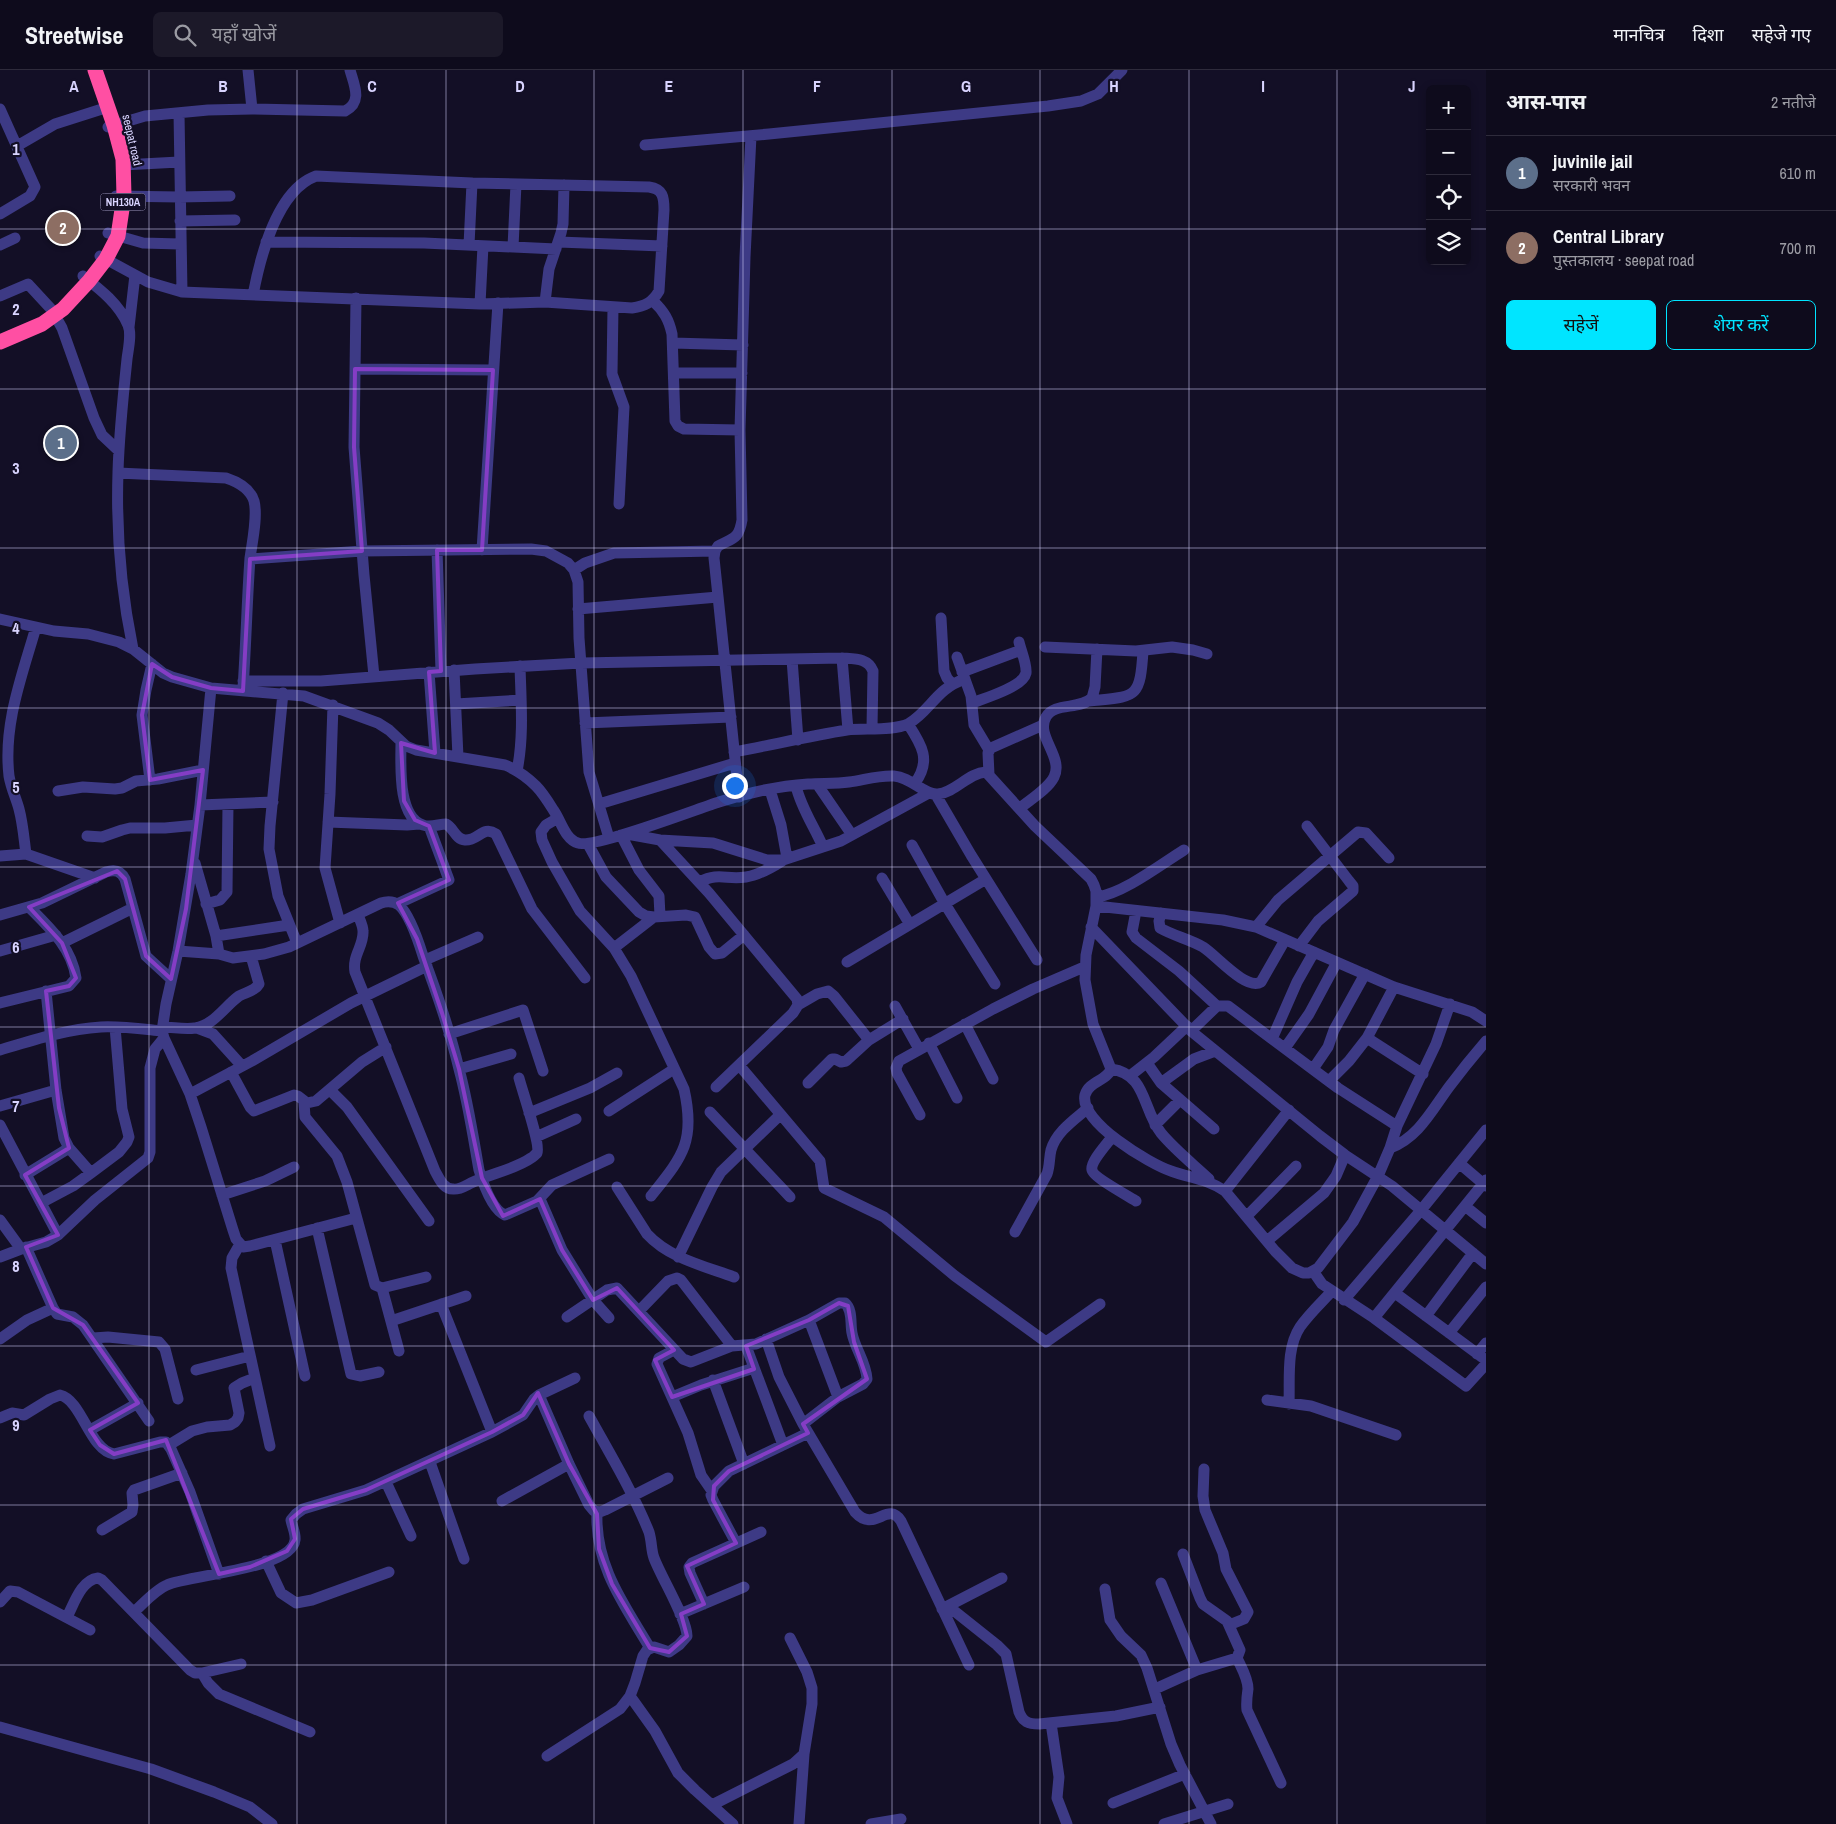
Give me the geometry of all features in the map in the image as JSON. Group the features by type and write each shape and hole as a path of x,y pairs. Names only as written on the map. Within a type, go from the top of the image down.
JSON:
{"highway":[{"name":"seepat road","path":"89,70 102,109 111,126 120,196"},
{"name":"seepat road","path":"95,70 124,166 113,235 103,257"},
{"name":"NH130A","path":"0,342 42,324 86,278 103,257"},
{"name":"NH130A","path":"0,334 54,313"}],"street":[{"path":"248,70 252,109"},
{"path":"111,126 144,116 179,113 252,109 345,111 350,108 356,99 350,70"},
{"path":"644,145 751,136 1081,101 1098,94 1122,70"},
{"path":"0,109 34,182 35,190 30,196 0,214"},
{"path":"17,146 55,124 102,109"},
{"path":"179,113 182,292"},
{"path":"574,570 585,563 614,553 715,550 718,546 728,543 735,538 740,530 742,504 740,430 751,136"},
{"path":"124,166 179,162"},
{"path":"103,257 148,282 182,292 253,295 356,298 480,304 545,302 632,308 643,306 653,300 659,291 664,198 662,192 656,188 316,176 306,180 287,202 275,220 258,268 253,295"},
{"path":"468,245 472,183"},
{"path":"513,247 516,184"},
{"path":"545,302 549,270 563,224 564,185"},
{"path":"120,196 179,198 230,196"},
{"path":"180,221 235,220"},
{"path":"113,235 143,243 180,244"},
{"path":"0,245 15,238"},
{"path":"266,242 424,243 513,247 557,245 662,246"},
{"path":"480,304 483,246"},
{"path":"133,650 125,612 121,572 118,473 129,327 135,275"},
{"path":"86,278 113,302 129,327"},
{"path":"0,296 28,284 54,313 62,328 94,418 102,435 119,451"},
{"path":"356,298 354,447 374,676"},
{"path":"653,300 664,311 669,323 673,344 675,422 684,429 740,430"},
{"path":"482,550 498,303"},
{"path":"613,306 612,374 614,384 622,399 624,413 619,504"},
{"path":"673,344 743,345"},
{"path":"355,369 493,370"},
{"path":"674,373 742,373"},
{"path":"118,473 226,478 238,482 254,500 255,510 250,559 243,686"},
{"path":"250,559 362,551 531,549 546,551 568,563 574,570 578,582 581,663 589,772 609,838"},
{"path":"435,753 437,550"},
{"path":"715,550 718,597 739,796"},
{"path":"578,609 718,597"},
{"path":"941,618 944,671 952,684"},
{"path":"0,620 88,634 119,642 172,677 211,688 454,670 581,663 842,658 860,660 871,665 873,671 872,728"},
{"path":"26,854 21,818 9,778 5,721 36,627"},
{"path":"599,804 735,758 798,740 848,730 898,727 908,724 943,690 963,676 1020,646 1026,671 1023,678 1006,690 972,703"},
{"path":"1045,647 1143,651 1172,647 1207,654"},
{"path":"1089,701 1094,693 1097,649"},
{"path":"989,750 1043,725 1048,714 1054,710 1089,701 1132,694 1140,682 1143,651"},
{"path":"957,657 972,703 974,725 989,750 989,775"},
{"path":"842,658 848,730"},
{"path":"792,659 798,740"},
{"path":"150,780 142,715 152,664"},
{"path":"517,771 522,739 520,666"},
{"path":"454,670 458,757"},
{"path":"243,686 304,696 333,705 378,723 389,730 401,742 416,750 505,765 517,771 537,787 571,839 576,843 588,844 623,834 739,796 796,786 896,776 915,783 933,794 1037,960"},
{"path":"0,1257 46,1242 58,1235 95,1200 148,1158 150,1152 150,1068 155,1049 163,1032 171,979 186,909 200,805 211,688"},
{"path":"283,693 272,802 270,849 278,896 297,943"},
{"path":"456,704 521,700"},
{"path":"333,705 325,868 340,923"},
{"path":"585,723 730,717"},
{"path":"908,724 920,742 923,752 923,770 915,783"},
{"path":"1020,808 1046,787 1055,775 1055,760 1043,725"},
{"path":"397,904 450,880 424,825 407,808 402,791 401,742"},
{"path":"58,791 83,787 115,789 136,782 203,770"},
{"path":"623,834 660,840 713,843 767,860 785,859 852,836 933,794 946,792 981,772 986,772 1035,826 1091,879 1096,891 1096,902 1084,967 1086,993 1093,1024 1111,1069"},
{"path":"817,784 845,822 852,836"},
{"path":"796,786 802,807 813,823 823,847"},
{"path":"770,790 781,825 785,859"},
{"path":"200,805 272,802"},
{"path":"206,904 220,900 227,892 228,804"},
{"path":"558,818 543,828 541,832 542,840 552,862 580,911 614,948 631,976 684,1089 688,1108 686,1142 676,1164 651,1196"},
{"path":"328,822 407,825 446,824 465,840 484,831 492,831 496,834 532,909 585,978"},
{"path":"87,836 102,837 130,828 165,828 197,825"},
{"path":"1299,946 1318,921 1353,891 1353,886 1307,826"},
{"path":"1256,927 1278,900 1353,835 1362,832 1366,833 1389,858"},
{"path":"614,948 657,917 659,896 639,870 623,834"},
{"path":"660,840 699,882 793,992 798,1005"},
{"path":"588,844 606,877 643,915 657,917 686,915 694,917 709,947 715,954 722,953 744,935"},
{"path":"912,845 945,904 995,984"},
{"path":"1096,902 1184,850"},
{"path":"0,856 26,854 95,878"},
{"path":"193,854 216,936 219,954"},
{"path":"699,882 714,876 730,878 750,876 768,870 785,859"},
{"path":"0,915 51,899 113,870 122,874 125,879 146,956 171,979"},
{"path":"882,878 910,923"},
{"path":"847,962 986,879"},
{"path":"178,951 219,954 233,958 264,954 297,943 381,903 387,901 397,904 405,914 417,939 449,1034 460,1069 482,1178 494,1206 505,1215 540,1199 552,1185 609,1159"},
{"path":"1096,902 1136,911 1234,921 1256,927 1394,987 1472,1012 1486,1021"},
{"path":"0,1003 69,986 76,978 73,964 59,939 28,907"},
{"path":"0,951 59,939 133,908"},
{"path":"1136,911 1132,932 1136,938 1192,982 1217,1006"},
{"path":"1161,913 1160,928 1203,947 1250,984 1261,982 1284,940"},
{"path":"358,915 363,932 354,958 354,966 421,1138 435,1171 443,1184 448,1188 454,1190 532,1158 537,1153 536,1136 519,1078"},
{"path":"216,936 289,925"},
{"path":"1091,927 1189,1029 1344,1155 1378,1176 1422,1209 1486,1264"},
{"path":"190,1094 365,995 478,937"},
{"path":"1272,1039 1297,982 1314,952"},
{"path":"0,1050 50,1036 86,1029 115,1027 163,1032 197,1028 209,1022 238,997 257,987 259,984 251,956"},
{"path":"1285,1048 1309,1014 1337,962"},
{"path":"920,1115 896,1068 899,1061 1033,989 1084,967"},
{"path":"1313,1070 1328,1047 1334,1030 1365,974"},
{"path":"1329,1081 1367,1038 1394,987"},
{"path":"46,991 62,1130 69,1148 90,1173"},
{"path":"716,1087 793,1013 798,1005 817,994 828,991 834,996 870,1040"},
{"path":"1111,1069 1122,1070 1130,1075 1140,1088 1155,1125 1175,1149 1225,1191 1292,1268 1303,1272 1314,1272 1340,1240 1364,1204 1390,1148 1397,1126 1436,1044 1450,1004"},
{"path":"895,1006 924,1046 957,1098"},
{"path":"1130,1075 1217,1006 1228,1006 1313,1070 1397,1126"},
{"path":"449,1034 523,1010 543,1071"},
{"path":"808,1083 832,1059 843,1062 870,1040 903,1019"},
{"path":"965,1024 993,1079"},
{"path":"41,1203 73,1186 124,1147 129,1137 122,1109 115,1027"},
{"path":"197,1028 213,1034 242,1066"},
{"path":"163,1032 190,1094 236,1239 243,1247 356,1218"},
{"path":"1367,1038 1423,1074"},
{"path":"1390,1148 1402,1144 1419,1128 1449,1086 1486,1041"},
{"path":"304,1102 316,1101 362,1062 386,1047"},
{"path":"1161,1083 1194,1059 1215,1051"},
{"path":"460,1069 511,1054"},
{"path":"1147,1063 1161,1083 1214,1129"},
{"path":"739,1065 820,1161 824,1188 884,1217 955,1276 1046,1342 1100,1304"},
{"path":"609,1111 674,1069"},
{"path":"1111,1069 1107,1076 1089,1088 1085,1099 1088,1108 1098,1123 1112,1137 1137,1154 1170,1171 1214,1183"},
{"path":"231,1072 254,1111 294,1095 304,1102 306,1117 337,1156 347,1182 373,1283 382,1288 426,1277"},
{"path":"529,1113 590,1088 617,1073"},
{"path":"0,1106 56,1090"},
{"path":"330,1090 351,1112 429,1221"},
{"path":"1155,1125 1180,1100"},
{"path":"1015,1232 1047,1174 1051,1150 1057,1137 1088,1108"},
{"path":"1225,1191 1289,1110"},
{"path":"710,1112 790,1197"},
{"path":"678,1257 712,1187 725,1167 780,1115"},
{"path":"536,1136 576,1119"},
{"path":"0,1125 58,1235"},
{"path":"1344,1300 1422,1209 1486,1130"},
{"path":"1112,1137 1096,1158 1091,1168 1092,1171 1136,1201"},
{"path":"25,1174 69,1148"},
{"path":"1267,1241 1324,1193 1336,1176 1344,1155"},
{"path":"1374,1318 1485,1183 1459,1163"},
{"path":"1247,1216 1296,1166"},
{"path":"222,1195 266,1181 294,1167"},
{"path":"616,1187 647,1234 660,1246 678,1257 734,1277"},
{"path":"540,1199 562,1250 593,1300 609,1318"},
{"path":"1465,1206 1486,1223"},
{"path":"0,1220 24,1248 57,1314 68,1315 79,1321 93,1338 149,1421"},
{"path":"317,1228 351,1374 360,1376 378,1372"},
{"path":"275,1240 305,1376"},
{"path":"240,1244 232,1258 231,1268 270,1446"},
{"path":"1426,1316 1473,1253"},
{"path":"1314,1272 1318,1280 1332,1291 1374,1318 1466,1386 1486,1364"},
{"path":"639,1311 668,1281 677,1278 732,1346"},
{"path":"1449,1334 1486,1287"},
{"path":"382,1288 399,1351"},
{"path":"568,1317 608,1290 617,1288 674,1350 686,1361 691,1362 732,1346 746,1346 766,1339 809,1320 839,1303 845,1303 848,1306 852,1333 867,1379 863,1384 838,1397 805,1428 783,1445 729,1471 714,1486 712,1491"},
{"path":"1289,1404 1291,1350 1294,1339 1300,1328 1332,1291"},
{"path":"1395,1293 1482,1357 1486,1343"},
{"path":"391,1321 466,1296"},
{"path":"440,1304 492,1432"},
{"path":"0,1339 27,1320 53,1308"},
{"path":"809,1320 838,1397"},
{"path":"93,1338 108,1337 159,1342 165,1349 178,1399"},
{"path":"766,1339 779,1377 805,1428 858,1516 866,1520 889,1513 898,1517 945,1607 969,1666"},
{"path":"746,1346 783,1445"},
{"path":"674,1350 659,1358 657,1364 688,1433 701,1475 712,1491 713,1500 736,1543"},
{"path":"196,1370 250,1356"},
{"path":"672,1397 713,1380 754,1368"},
{"path":"169,1445 192,1431 206,1427 230,1425 235,1422 239,1413 234,1388 255,1378"},
{"path":"134,1612 165,1586 178,1581 235,1572 288,1551 295,1539 291,1520 303,1509 354,1495 430,1462 523,1415 539,1395 575,1378"},
{"path":"713,1380 744,1464"},
{"path":"0,1418 12,1413 24,1415 60,1395 70,1401 108,1453 121,1453 166,1442 182,1473 219,1574"},
{"path":"539,1395 588,1505 597,1513 597,1537 603,1562 612,1584 650,1648"},
{"path":"1268,1400 1311,1406 1396,1434"},
{"path":"90,1430 138,1403"},
{"path":"547,1756 620,1709 630,1696 643,1656 650,1648 654,1647 669,1652 685,1640 687,1631 654,1559 652,1542 632,1496 589,1416"},
{"path":"430,1462 464,1559"},
{"path":"502,1502 569,1464"},
{"path":"1204,1469 1203,1496 1205,1510 1223,1553 1226,1569 1248,1612 1244,1619 1229,1625"},
{"path":"102,1530 132,1512 132,1493 134,1490 182,1473"},
{"path":"597,1513 668,1478"},
{"path":"386,1482 411,1536"},
{"path":"704,1604 689,1567 696,1561 761,1532"},
{"path":"1183,1554 1203,1604 1222,1616 1229,1625 1240,1650 1237,1658 1247,1683 1247,1710 1281,1783"},
{"path":"266,1561 281,1593 296,1603 312,1600 388,1572"},
{"path":"67,1617 84,1584 89,1580 98,1578 190,1670 195,1673 241,1664"},
{"path":"945,1607 1002,1578"},
{"path":"1161,1583 1198,1670"},
{"path":"680,1614 744,1587"},
{"path":"1105,1589 1110,1620 1122,1636 1141,1655 1155,1689 1171,1744 1211,1824"},
{"path":"0,1602 10,1591 14,1591 90,1630"},
{"path":"945,1607 997,1645 1006,1654 1019,1712 1024,1720 1031,1724 1116,1716 1160,1707"},
{"path":"790,1638 801,1658 812,1688 812,1704 804,1754 798,1824"},
{"path":"1155,1689 1198,1670 1237,1658"},
{"path":"202,1672 208,1683 220,1694 310,1732"},
{"path":"630,1696 655,1732 678,1773 733,1824"},
{"path":"1051,1723 1059,1777 1058,1798 1066,1824"},
{"path":"0,1727 151,1769 196,1785 244,1804 272,1824"},
{"path":"712,1806 793,1764 804,1754"},
{"path":"1113,1802 1185,1774"},
{"path":"1164,1824 1228,1804"},
{"path":"871,1824 901,1819"}],"highlighted area":[{"path":"355,369 493,370 482,550 437,550 441,671 429,672 435,753 401,743 404,801 415,820 429,826 449,880 398,903 417,939 442,1013 459,1069 482,1178 503,1216 540,1199 562,1250 593,1300 617,1288 674,1350 655,1360 672,1397 754,1369 746,1346 809,1320 839,1303 848,1306 854,1342 867,1379 803,1424 808,1433 729,1471 714,1486 713,1500 736,1543 687,1566 704,1604 681,1614 687,1636 669,1652 650,1648 612,1584 599,1549 597,1514 569,1464 538,1393 523,1415 492,1432 366,1490 303,1509 291,1519 295,1539 287,1551 250,1567 219,1574 166,1440 114,1454 100,1445 90,1430 138,1403 83,1325 53,1308 26,1247 58,1235 25,1175 69,1148 59,1108 46,991 69,986 76,978 62,943 29,907 117,871 125,879 146,956 171,979 186,909 203,770 150,780 142,715 152,664 172,677 211,688 243,691 250,559 362,551 354,447"}],"place":[{"name":"Central Library","path":"63,228"},
{"name":"juvinile jail","path":"61,443"}]}
